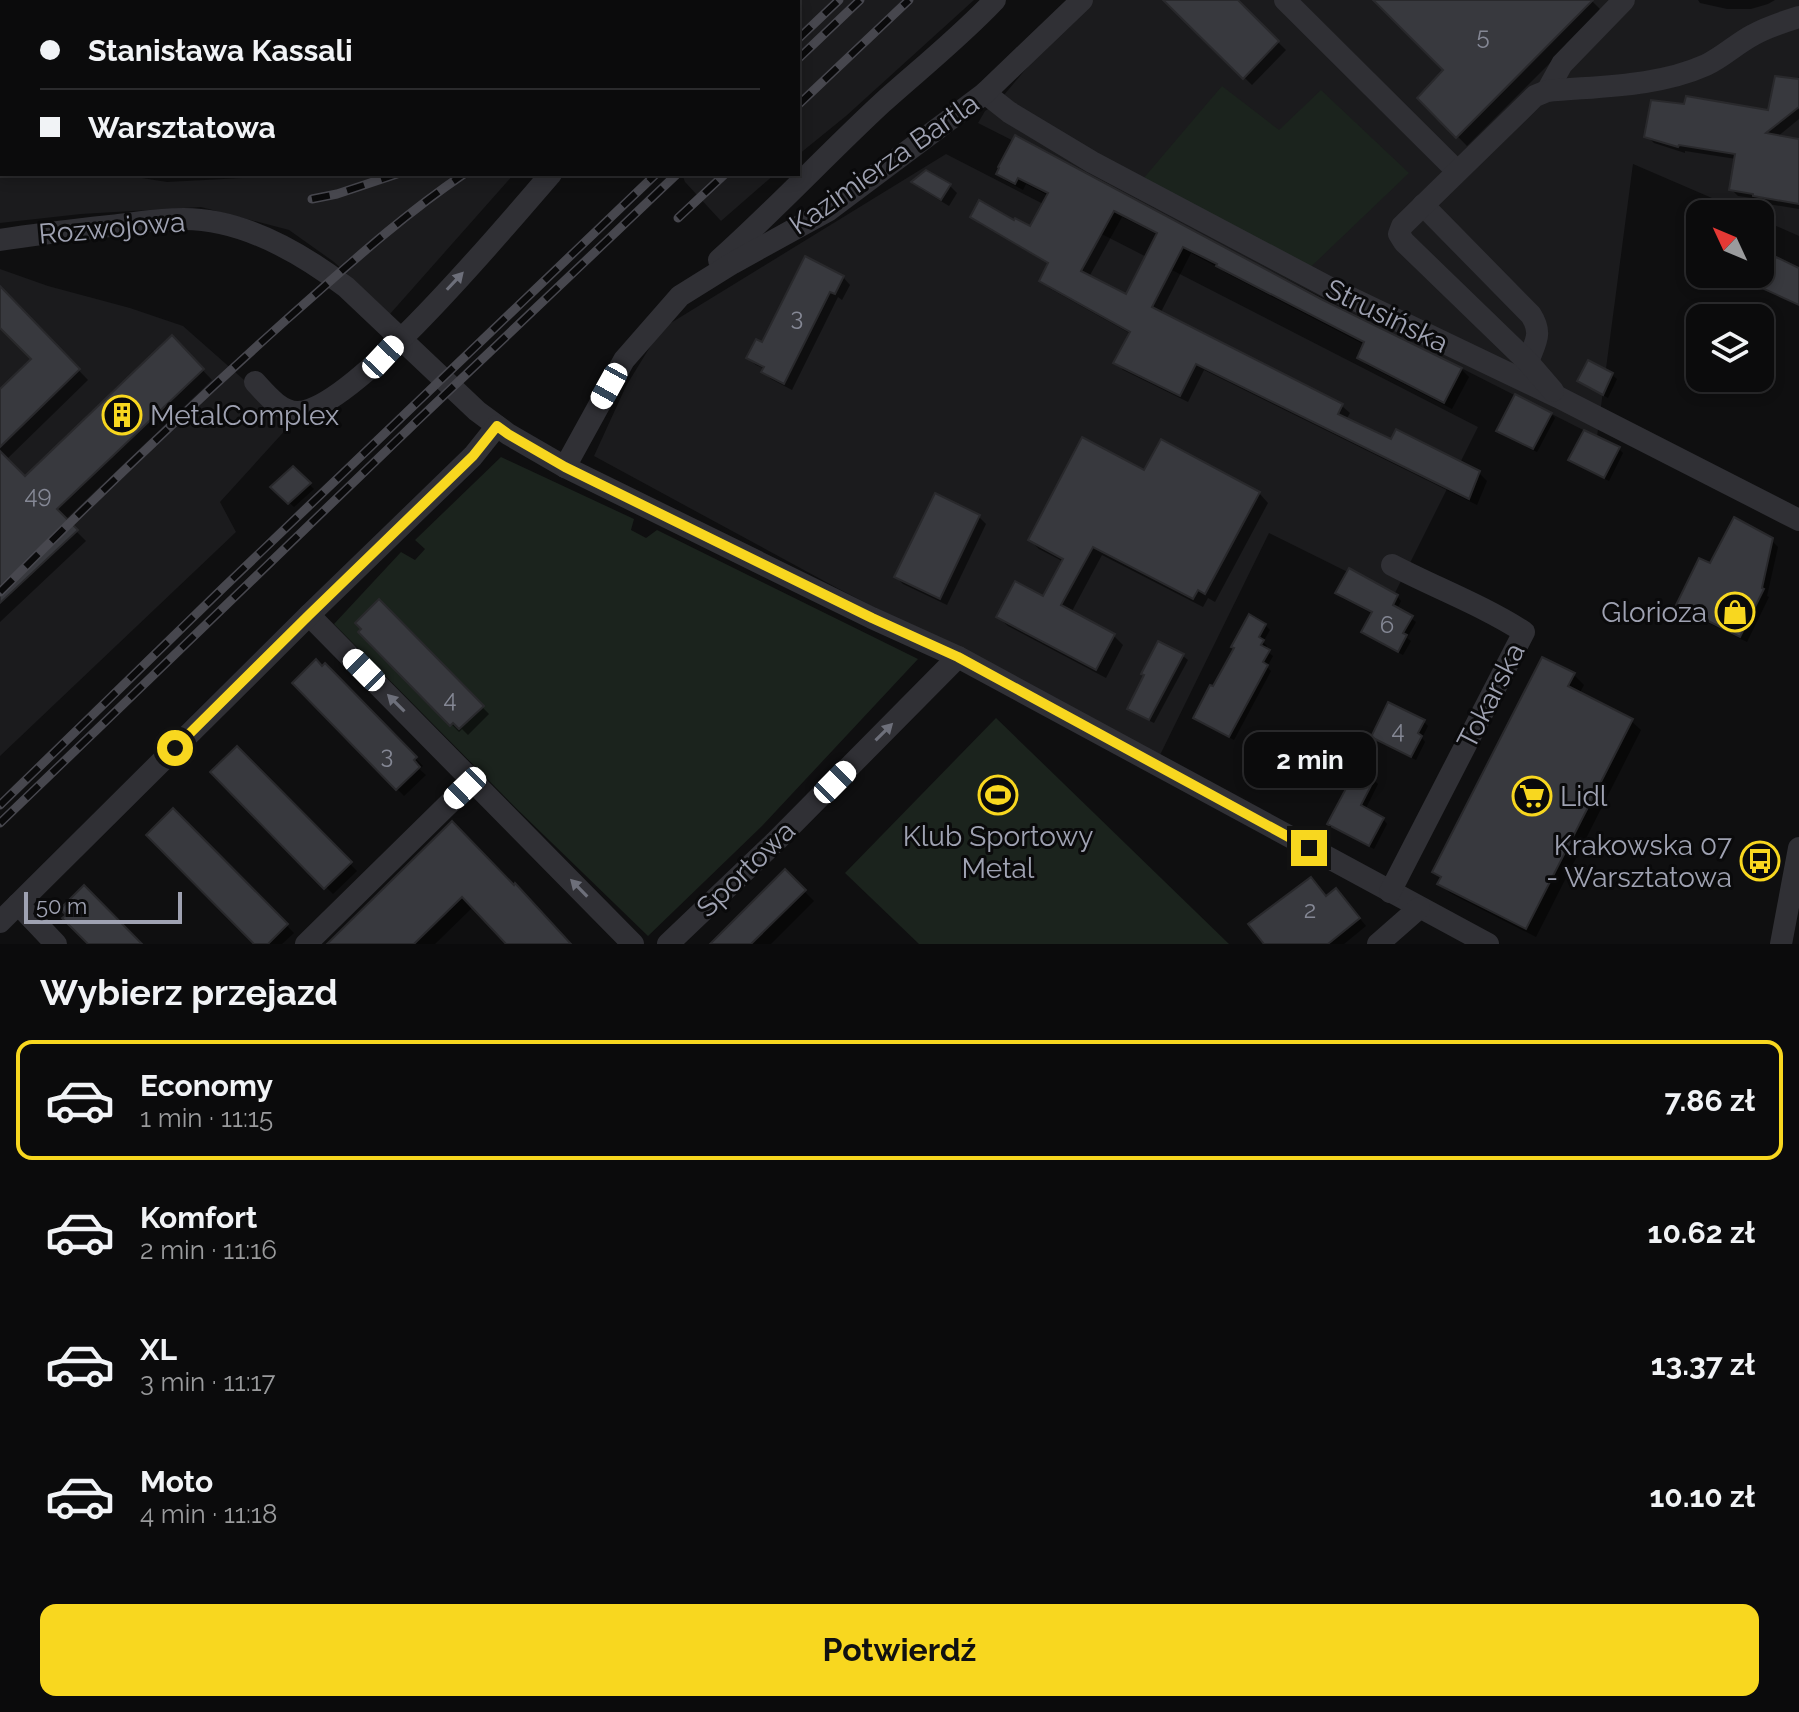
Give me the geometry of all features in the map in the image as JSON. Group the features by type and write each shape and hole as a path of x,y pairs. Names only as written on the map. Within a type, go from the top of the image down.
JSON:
{"street":[{"path":"680,296 995,0"},
{"name":"Kazimierza Bartla","path":"565,467 624,360 680,296 829,210 985,93 1082,0"},
{"path":"1285,0 1457,171"},
{"path":"1547,91 1562,64 1624,0"},
{"path":"1558,397 1528,362 1404,242 1399,234 1402,226 1535,96 1547,91 1663,80 1705,66 1752,35 1799,17"},
{"name":"Strusińska","path":"985,93 1009,112 1092,162 1328,287 1558,397 1799,520"},
{"path":"255,382 272,401 297,412 308,410 335,396 383,357 549,176"},
{"path":"1423,205 1531,315 1538,326 1528,362"},
{"name":"Rozwojowa","path":"0,240 184,219 239,228 277,243 325,270 346,287 477,411 508,434 565,467 958,657 1488,944"},
{"path":"0,922 473,456 497,426"},
{"name":"Tokarska","path":"1390,892 1524,632 1494,613 1392,565"},
{"path":"309,615 633,944"},
{"name":"Sportowa","path":"668,944 775,842 958,657"},
{"path":"306,944 473,780"},
{"path":"1782,943 1799,848"},
{"path":"18,904 56,944"},
{"path":"1378,944 1419,908"}],"shaded area":[{"path":"800,0 974,0 800,153"},
{"path":"1093,0 1799,0 1799,236 1774,225 1774,200 1717,200 1633,164 1597,437 978,123 985,111 998,102 1052,38"},
{"path":"1222,86 1279,130 1321,90 1409,173 1295,282 1131,193"},
{"path":"946,154 1478,427 1394,595 1269,533 1160,755 837,588 594,456 626,386 661,329"},
{"path":"0,176 130,176 167,182 277,176 512,176 390,314 334,262 289,230 201,207 81,214 0,223"},
{"path":"683,176 773,176 721,221"},
{"path":"0,269 183,326 290,425 220,502 236,532 0,756"},
{"path":"501,457 634,519 631,530 646,538 657,530 918,659 762,826 648,936 334,624 401,552 415,560 425,549 415,540"},
{"name":"Klub Sportowy Metal","path":"996,718 1229,944 919,944 845,873"}],"building":[{"path":"1163,0 1238,0 1279,41 1243,79"},
{"path":"1373,0 1593,0 1456,138 1417,98 1443,70"},
{"path":"1775,76 1799,79 1799,107 1766,133 1799,139 1799,204 1729,190 1735,154 1678,147 1644,137 1651,100 1684,104 1686,96 1768,110"},
{"path":"1015,135 1321,299 1462,368 1444,403 1357,358 1364,342 1183,247 1152,307 1343,404 1338,414 1391,439 1396,429 1480,471 1469,499 1196,364 1180,396 1113,363 1130,332 1039,281 1048,263 970,217 979,200 1030,226 1048,193 1018,178 1015,184 996,174","holes":["1114,211 1157,233 1126,294 1081,271"]},
{"path":"926,170 951,184 941,200 911,182"},
{"path":"805,256 844,276 835,294 830,292 784,384 761,372 764,367 746,358 756,339 762,342"},
{"path":"1776,257 1799,268 1799,305 1762,288 1774,288"},
{"path":"0,286 80,369 0,447 0,389 31,359 0,328"},
{"path":"172,335 204,369 57,509 78,530 0,603 0,451 25,476"},
{"path":"1588,360 1613,373 1603,395 1577,381"},
{"path":"1515,394 1552,413 1533,449 1496,431"},
{"path":"1584,430 1620,447 1604,478 1568,460"},
{"path":"1082,437 1144,470 1161,439 1260,492 1205,594 1198,590 1193,599 1093,547 1061,605 1115,634 1096,670 996,617 1015,581 1043,596 1063,559 1028,540"},
{"path":"293,466 311,483 288,504 270,487"},
{"path":"935,493 980,515 940,599 894,577"},
{"path":"1734,517 1773,538 1764,589 1740,637 1676,605 1699,558 1710,563"},
{"path":"1349,568 1398,595 1393,605 1413,616 1403,633 1407,635 1398,652 1361,632 1372,612 1335,593"},
{"path":"379,599 484,706 459,729 453,723 450,726 358,632 361,629 355,623"},
{"path":"1249,614 1266,624 1259,637 1264,640 1261,645 1270,650 1263,662 1268,665 1229,737 1193,718 1234,648 1231,647"},
{"path":"1158,641 1184,654 1149,720 1127,709"},
{"name":"Lidl","path":"1542,657 1575,673 1568,686 1633,719 1526,929 1437,884 1441,877 1432,872"},
{"path":"316,659 322,666 325,663 417,757 414,760 420,767 396,790 292,683"},
{"path":"1388,702 1425,720 1418,733 1422,736 1411,757 1371,737"},
{"path":"237,746 352,862 324,889 210,772"},
{"path":"1357,768 1375,778 1361,805 1384,818 1369,846 1327,824"},
{"path":"173,808 288,924 268,944 254,944 146,835"},
{"path":"452,821 571,944 506,944 462,897 414,944 327,944"},
{"path":"785,869 806,890 751,944 710,944"},
{"path":"1311,877 1326,896 1336,888 1360,918 1328,944 1264,944 1248,924"},
{"path":"84,885 142,944 88,944 62,918 66,915 60,909"}],"railway":[{"path":"800,37 839,0"},
{"path":"800,57 860,0"},
{"path":"800,103 909,0"},
{"path":"312,199 391,176"},
{"path":"0,592 141,454 286,320 395,226 461,176"},
{"path":"0,805 654,176"},
{"path":"0,823 675,176"},
{"path":"678,218 723,176"}],"place":[{"name":"MetalComplex","path":"122,415"},
{"name":"Glorioza","path":"1735,612"},
{"name":"Klub Sportowy Metal","path":"998,795"},
{"name":"Lidl","path":"1532,796"},
{"name":"Krakowska 07 - Warsztatowa","path":"1760,861"}],"route":[{"path":"175,748 473,456 497,426 565,467 958,657 1309,848"}]}
